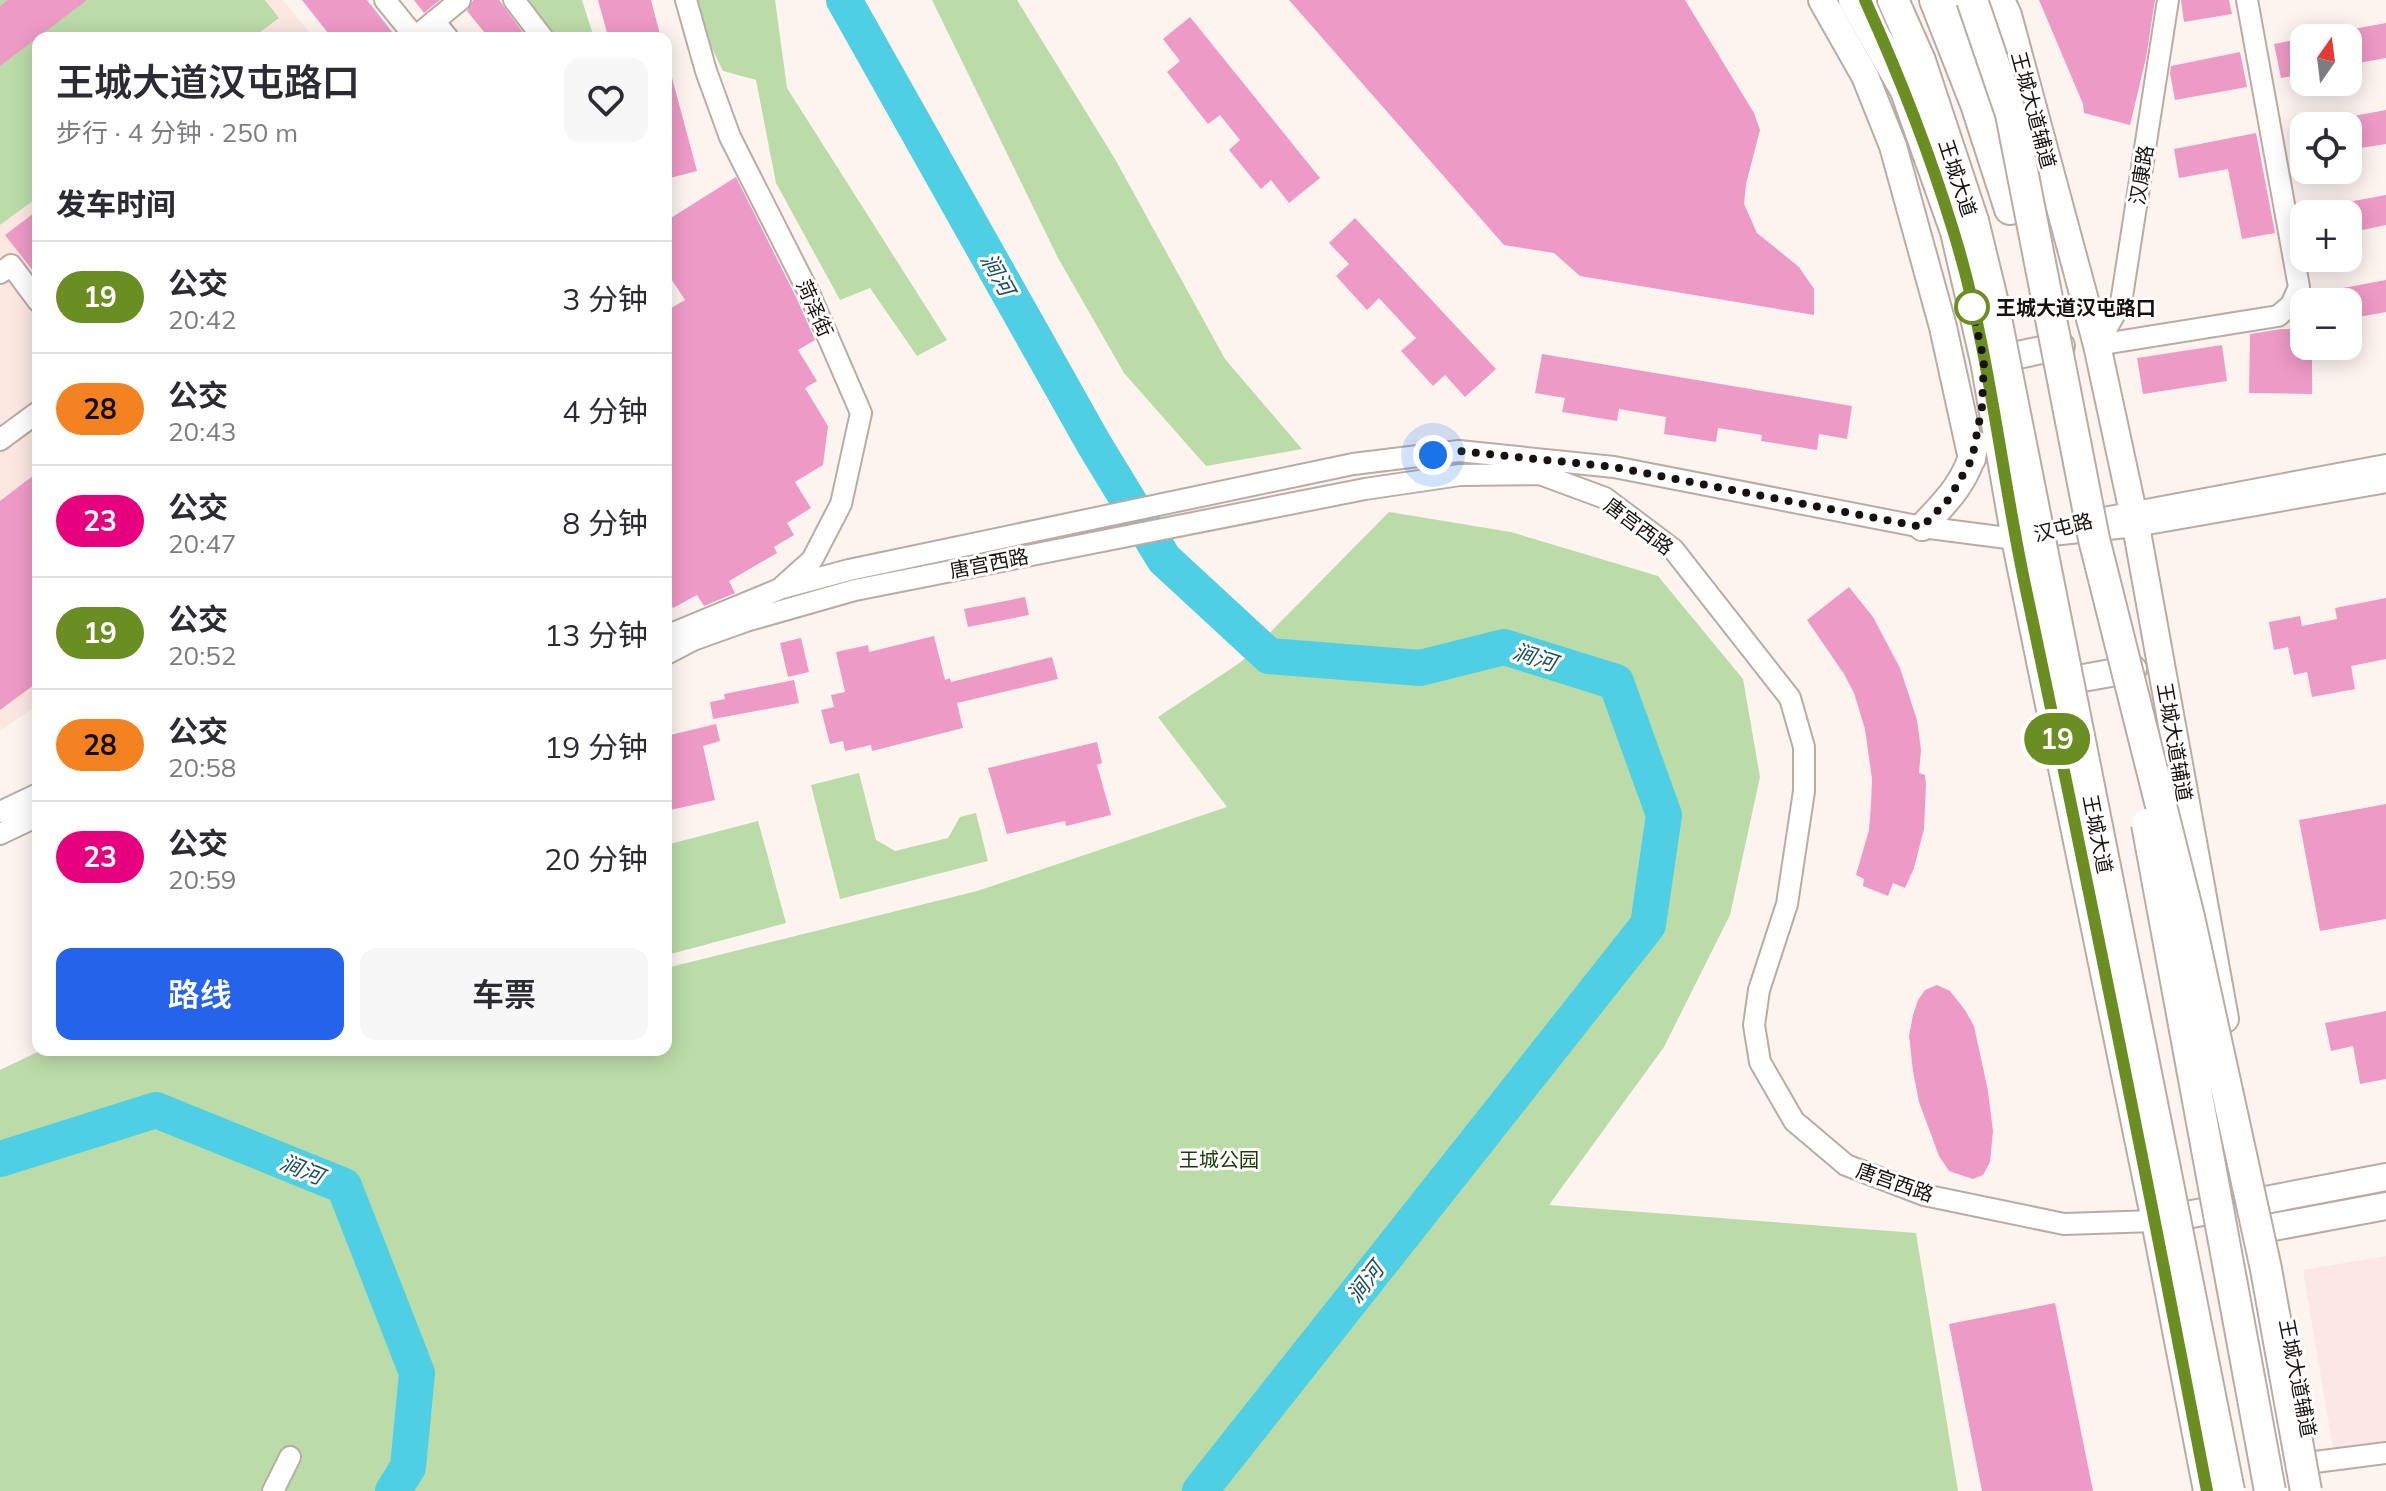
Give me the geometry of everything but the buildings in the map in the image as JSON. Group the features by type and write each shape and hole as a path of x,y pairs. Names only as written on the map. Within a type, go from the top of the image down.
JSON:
{"highway":[{"path":"1854,0 1904,87"},
{"name":"王城大道","path":"1893,0 1920,61 1973,221 1993,303 2229,1491"},
{"name":"王城大道","path":"1935,0 1976,104 2010,209 2101,529 2270,1491"},
{"path":"1972,0 2011,114 2266,1269 2306,1491"}],"main road":[{"path":"1822,0 1865,76 1893,146 1943,327 1972,459"},
{"path":"1865,0 1904,87 1954,232 1984,361 2015,539 2155,1221 2207,1491"},
{"path":"1955,0 1999,116 2061,346 2133,669 2204,1027 2253,1215 2290,1491"},
{"name":"王城大道辅道","path":"2001,0 2008,15 2097,345 2134,519 2246,1131 2253,1215 2321,1491"},
{"path":"1893,146 1954,232"},
{"path":"1984,361 2061,346"},
{"path":"1922,527 1949,499 1972,459 1982,407 1984,361"},
{"path":"2046,685 2133,669"},
{"path":"2204,1027 2246,1131"},
{"name":"唐宫西路","path":"2253,1215 2386,1177"},
{"name":"唐宫西路","path":"2155,1221 2386,1206"}],"street":[{"path":"385,0 411,32"},
{"path":"421,32 460,0"},
{"path":"514,0 538,32"},
{"name":"菏泽街","path":"686,0 706,71 730,137 809,293 861,413 841,504 812,560 782,588"},
{"name":"汉康路","path":"2097,345 2121,303 2168,0"},
{"path":"2097,345 2278,316 2291,305 2299,287 2247,0"},
{"path":"434,21 443,32"},
{"path":"0,273 11,265 32,293"},
{"path":"0,440 32,416"},
{"name":"唐宫西路","path":"672,634 782,588 849,570 1353,464 1459,451 1588,464 1922,527 2015,539"},
{"name":"汉屯路","path":"2015,539 2101,529 2134,519 2386,465"},
{"name":"唐宫西路","path":"672,651 693,640 855,590 1365,489 1460,475 1540,474 1605,498 1673,549 1790,698 1804,747 1804,791 1787,904 1759,990 1754,1025 1760,1062 1794,1121 1846,1165 1924,1195 2064,1224 2155,1221"},
{"name":"汉屯路","path":"2134,519 2386,482"},
{"path":"782,588 784,610"},
{"path":"0,812 32,797"},
{"path":"0,834 32,819"},
{"path":"2315,1462 2386,1453"},
{"path":"273,1491 290,1457"}],"shaded area":[{"path":"0,0 283,0 309,32 32,32 32,709 0,731"},
{"path":"2386,1256 2386,1464 2337,1472 2303,1270"}],"green space":[{"path":"0,0 265,0 279,18 260,32 32,32 32,201 0,225"},
{"path":"528,0 582,0 592,32 553,32"},
{"path":"696,0 775,0 787,88 947,340 917,356 870,288 840,300 776,183 756,80 723,71 706,36"},
{"path":"932,0 1017,0 1115,159 1225,359 1302,449 1206,466 1124,373 1058,258"},
{"name":"王城公园","path":"1389,512 1511,532 1658,576 1743,679 1760,777 1730,915 1664,1047 1549,1205 1916,1233 1958,1491 0,1491 0,1070 32,1055 672,1056 672,967 977,891 1227,807 1158,717 1241,662"},
{"path":"859,773 876,840 895,851 948,838 960,817 976,813 988,861 840,899 811,785"},
{"path":"758,821 786,923 672,954 672,843"}],"waterway":[{"name":"涧河","path":"844,0 1094,444 1164,559 1269,656 1420,668 1504,647 1616,682 1664,815 1648,925 1200,1491"},
{"name":"涧河","path":"0,1159 156,1110 344,1186 417,1373 408,1467 393,1491"}],"bus line":[{"name":"19","path":"1865,0 1904,87 1954,232 1984,361 2015,539 2155,1221 2207,1491"}],"place":[{"name":"王城大道汉屯路口","path":"1972,307"}],"route":[{"path":"1433,455 1459,451 1614,467 1922,527 1949,499 1972,459 1982,407 1984,361 1972,307"}]}
